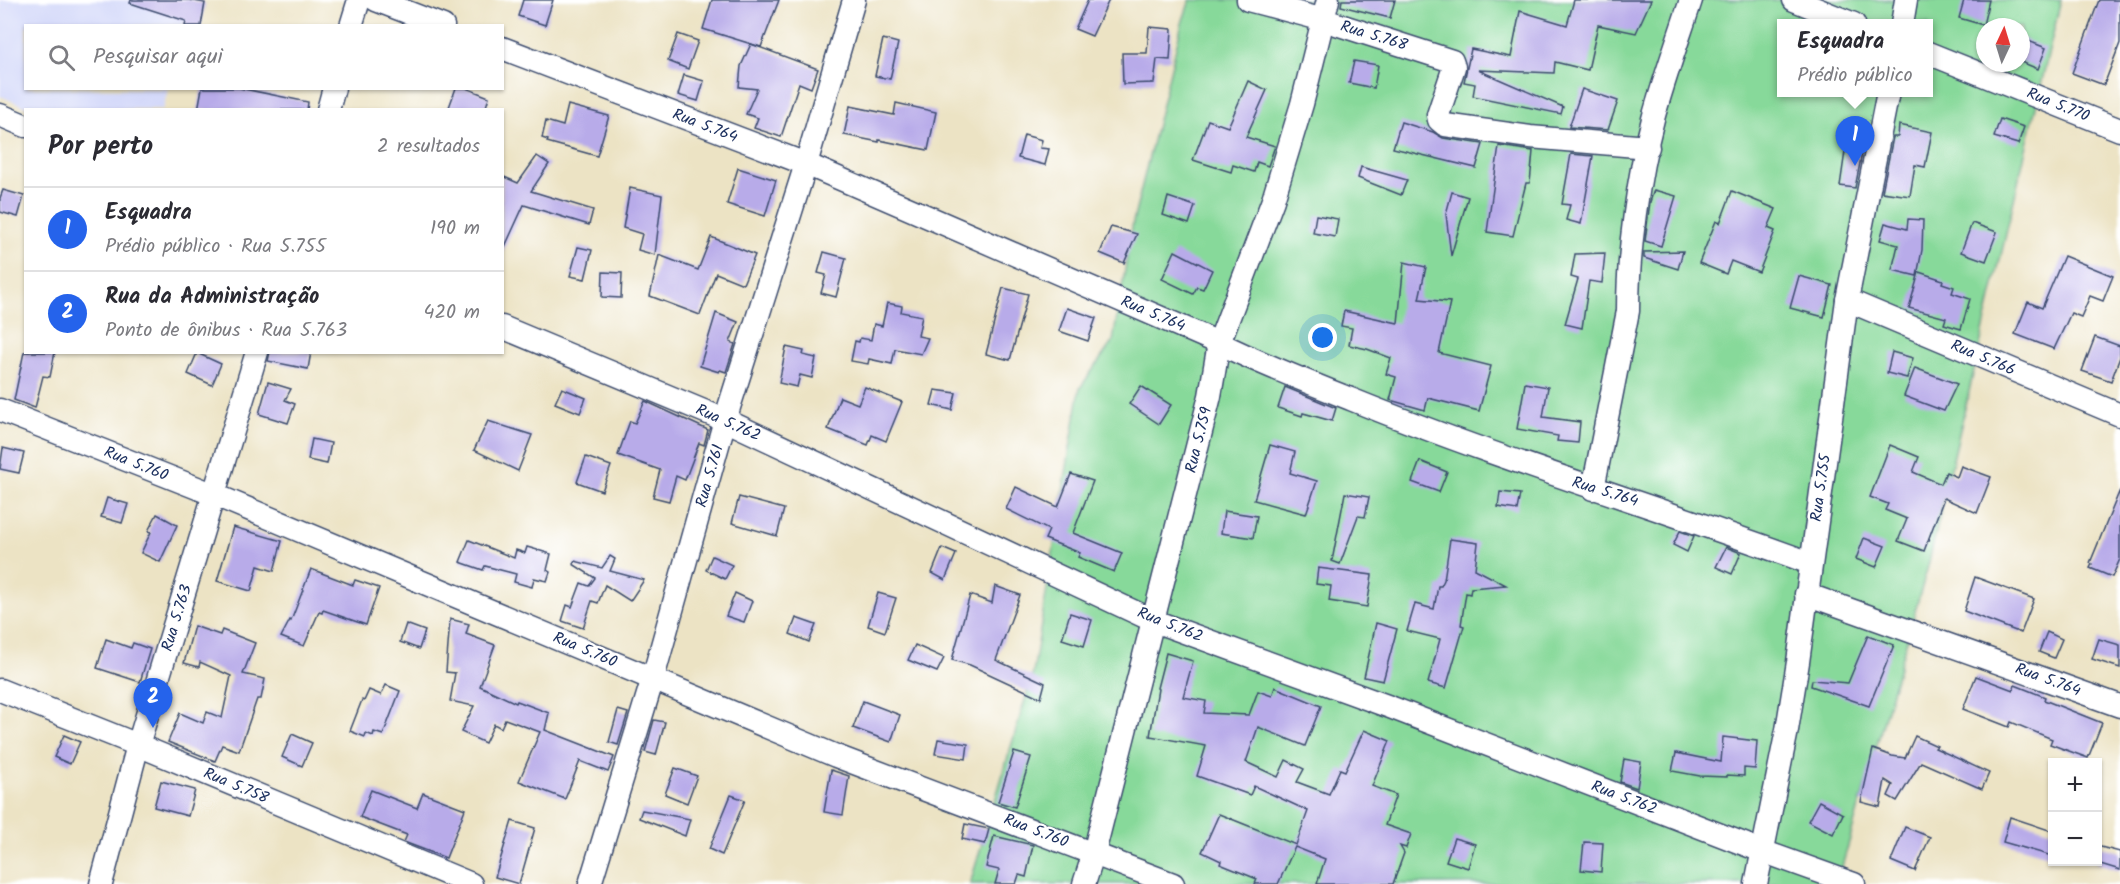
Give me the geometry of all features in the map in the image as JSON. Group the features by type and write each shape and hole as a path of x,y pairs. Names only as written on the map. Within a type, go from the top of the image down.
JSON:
{"street":[{"path":"352,24 359,0"},
{"path":"376,0 438,24"},
{"name":"Rua 5.761","path":"590,884 653,678 725,420 806,164 854,0"},
{"name":"Rua 5.768","path":"1248,0 1326,10 1452,61 1454,64 1438,115 1439,120 1445,124 1530,137 1648,147"},
{"path":"1593,489 1628,310 1628,282 1640,183 1653,120 1691,0"},
{"path":"1794,0 1842,19"},
{"path":"1903,19 1906,0"},
{"name":"Rua 5.759","path":"1084,884 1154,621 1210,396 1220,343 1273,200 1302,104 1326,10"},
{"name":"Rua 5.764","path":"504,49 806,164 1220,343 1254,360 1424,429 1810,563"},
{"name":"Rua 5.770","path":"1933,55 2120,130"},
{"path":"328,108 333,90"},
{"name":"Rua 5.755","path":"1756,884 1787,730 1798,662 1847,300 1887,97"},
{"path":"0,115 24,125"},
{"name":"Rua 5.766","path":"1847,300 2120,415"},
{"name":"Rua 5.762","path":"504,328 725,420 1154,621 1390,707 1762,851 1854,884"},
{"name":"Rua 5.763","path":"101,884 138,745 256,354"},
{"name":"Rua 5.760","path":"0,410 215,495 836,756 1173,884"},
{"name":"Rua 5.764","path":"1806,594 2120,706"},
{"name":"Rua 5.758","path":"0,690 471,884"}],"shaded area":[{"path":"0,0 190,0 184,24 24,24 24,90 168,90 163,108 29,108 0,96"}],"green space":[{"path":"1190,0 2061,0 1928,566 1837,884 970,884 1033,673 1080,388 1113,341 1133,222 1182,23"}],"building":[{"path":"131,0 189,0 205,3 201,24 185,24 186,21 130,3"},
{"path":"523,0 553,0 545,25 518,16"},
{"path":"712,0 779,0 761,47 703,29"},
{"path":"1088,0 1109,0 1092,36 1075,29"},
{"path":"1342,0 1395,0 1390,18 1341,6"},
{"path":"1574,0 1651,0 1636,33 1598,25 1588,70 1555,62 1554,73 1478,70 1563,107 1561,114 1473,96 1475,84 1464,82 1471,49 1511,57 1520,11 1567,25"},
{"path":"1964,0 1989,0 1985,18 1976,18 1976,23 1959,18"},
{"path":"2099,0 2120,0 2120,43 2104,85 2072,73"},
{"path":"1149,27 1172,29 1170,60 1157,59 1154,83 1123,84 1122,53 1147,53"},
{"path":"678,34 698,41 688,69 668,61"},
{"path":"883,39 898,43 890,79 875,76"},
{"path":"2030,42 2046,48 2038,69 2030,66"},
{"path":"751,44 818,69 811,88 799,83 781,137 754,128 758,118 746,114 757,89 739,87 741,66"},
{"path":"1354,61 1378,65 1374,88 1349,83"},
{"path":"684,75 704,81 698,101 678,95"},
{"path":"1248,81 1267,90 1246,137 1275,146 1268,166 1257,162 1254,172 1233,165 1231,172 1193,160 1208,120 1228,127"},
{"path":"1582,89 1618,101 1608,130 1569,127"},
{"path":"202,90 249,90 308,102 307,108 198,108"},
{"path":"455,90 471,90 489,97 486,108 449,108"},
{"path":"896,103 936,112 928,150 844,135 850,106 894,115"},
{"path":"568,105 609,116 597,156 547,142 548,140 542,138 546,121 563,126"},
{"path":"2000,119 2024,127 2018,144 1994,137"},
{"path":"1401,122 1433,132 1443,138 1483,144 1476,168 1393,148"},
{"path":"1899,125 1932,132 1925,167 1915,165 1910,196 1882,192 1893,137 1898,137"},
{"path":"1848,131 1866,133 1855,188 1840,186"},
{"path":"1024,135 1042,140 1040,148 1049,149 1045,165 1018,158"},
{"path":"1499,146 1533,151 1530,183 1526,183 1513,236 1487,232"},
{"path":"1571,154 1593,156 1581,224 1566,220 1570,205 1562,204"},
{"path":"537,156 549,164 531,191 593,210 589,225 524,205 504,249 504,177 518,183"},
{"path":"1361,167 1407,180 1401,195 1358,178"},
{"path":"738,168 776,180 765,216 727,204"},
{"path":"630,188 662,195 655,255 638,250 642,234 623,228"},
{"path":"3,190 24,196 18,217 0,212 0,198"},
{"path":"1654,190 1676,196 1661,246 1645,241 1650,202"},
{"path":"1732,191 1776,209 1768,228 1775,231 1759,272 1731,261 1726,274 1699,263 1716,221 1720,223"},
{"path":"1452,192 1468,197 1451,256 1446,214"},
{"path":"1168,197 1195,206 1189,224 1163,215"},
{"path":"1316,215 1338,219 1335,237 1313,233"},
{"path":"1908,219 1923,220 1922,250 1917,276 1892,270 1898,245 1880,240 1885,223 1907,229"},
{"path":"1972,223 1997,232 1986,261 1961,252"},
{"path":"1111,227 1137,234 1124,263 1100,253"},
{"path":"711,237 755,255 743,284 716,273 700,315 650,296 659,255 698,270"},
{"path":"578,247 592,250 585,279 570,276"},
{"path":"1175,251 1212,270 1203,289 1197,287 1193,294 1162,279"},
{"path":"1683,251 1678,269 1644,258 1644,252"},
{"path":"824,252 846,258 836,297 821,293 826,275 818,273"},
{"path":"1605,253 1602,283 1589,281 1582,328 1565,324 1578,279 1571,277 1575,254"},
{"path":"2064,256 2113,276 2103,301 2090,296 2081,317 2071,313 2054,349 2015,334 2028,302 2042,308"},
{"path":"1404,262 1426,267 1419,299 1450,302 1439,353 1491,366 1479,411 1428,398 1425,410 1390,400 1396,377 1386,374 1391,358 1349,345 1352,328 1341,326 1344,311 1398,323"},
{"path":"603,272 622,273 621,298 602,297"},
{"path":"1919,272 1943,280 1942,283 1954,287 1952,293 1970,299 1961,329 1944,324 1946,318 1909,308"},
{"path":"1799,276 1832,285 1824,317 1790,308"},
{"path":"1003,288 1028,294 1010,360 986,354"},
{"path":"887,303 902,306 901,312 922,316 918,336 928,338 921,354 895,349 892,364 869,359 868,364 851,361 855,341 859,342 860,338 871,340 874,324 882,326"},
{"path":"1067,308 1096,318 1088,341 1059,331"},
{"path":"716,313 738,322 730,342 735,344 726,372 700,366"},
{"path":"2095,337 2120,346 2120,357 2111,381 2082,371"},
{"path":"786,347 804,351 803,355 816,358 812,378 800,375 797,387 779,383"},
{"path":"24,352 24,354 55,354 50,377 43,376 35,408 14,400"},
{"path":"1892,352 1913,358 1907,378 1887,373"},
{"path":"197,354 221,364 212,385 188,374"},
{"path":"270,354 311,354 308,369 268,361"},
{"path":"1915,368 1957,384 1944,411 1904,396"},
{"path":"268,382 291,389 285,400 295,404 288,423 259,414"},
{"path":"1525,383 1548,387 1543,417 1580,422 1578,443 1557,441 1558,436 1517,429"},
{"path":"1141,386 1171,405 1159,424 1129,404"},
{"path":"865,387 902,402 886,441 872,435 868,445 828,429 840,397 858,404"},
{"path":"1285,387 1336,408 1332,421 1303,413 1302,416 1278,408"},
{"path":"562,388 586,398 580,413 555,403"},
{"path":"935,390 956,393 952,410 931,405"},
{"path":"645,401 708,430 704,445 699,443 685,480 676,476 669,501 653,497 660,470 618,455 630,421 635,423"},
{"path":"488,421 532,435 518,471 474,450"},
{"path":"312,439 331,443 327,464 308,460"},
{"path":"1270,445 1295,452 1290,473 1317,481 1306,514 1254,500"},
{"path":"1890,445 1919,457 1913,472 1941,484 1946,472 1957,477 1961,466 1991,477 1977,513 1944,498 1924,551 1898,541 1907,519 1885,510 1888,504 1870,497"},
{"path":"3,448 24,453 19,473 0,469"},
{"path":"586,457 611,466 602,491 577,482"},
{"path":"1420,461 1447,472 1439,492 1412,482"},
{"path":"1071,474 1093,481 1073,533 1122,553 1114,572 1078,557 1080,553 1045,539 1049,530 1006,509 1016,487 1058,507"},
{"path":"2120,490 2120,559 2112,577 2090,568 2092,564 2090,563"},
{"path":"1500,492 1520,494 1517,510 1498,507"},
{"path":"1345,493 1369,497 1365,517 1358,516 1340,564 1332,561"},
{"path":"739,497 784,509 777,536 732,523"},
{"path":"107,498 128,504 122,523 101,517"},
{"path":"1224,511 1257,516 1253,538 1221,533"},
{"path":"157,514 177,525 160,562 141,553 151,532 148,531"},
{"path":"233,527 282,541 274,571 258,566 251,591 217,581"},
{"path":"1680,531 1694,536 1687,552 1673,545"},
{"path":"1864,538 1885,546 1876,567 1856,559"},
{"path":"1450,539 1478,543 1475,569 1506,585 1471,588 1470,594 1466,593 1461,625 1464,626 1446,688 1428,683 1440,639 1407,631 1415,604 1434,609 1438,586 1441,586 1444,580"},
{"path":"469,540 514,558 516,550 525,553 527,547 551,554 547,581 534,578 532,587 514,582 516,574 485,566 483,570 460,562"},
{"path":"1726,547 1741,553 1732,574 1716,567"},
{"path":"942,548 956,554 945,580 932,573"},
{"path":"610,556 615,559 610,571 644,580 630,601 605,585 598,603 592,601 583,628 562,621 567,605 572,607 581,583 589,586 595,578 573,564 575,561 602,568"},
{"path":"712,556 732,565 725,579 706,570"},
{"path":"1318,568 1372,575 1367,607 1329,601 1331,586 1316,584"},
{"path":"311,569 353,585 355,580 379,588 366,625 323,610 322,613 319,612 304,646 281,637 291,621"},
{"path":"1975,577 2034,599 2021,633 1964,611"},
{"path":"995,586 1020,595 996,660 1045,683 1041,698 970,665 952,660 970,595 992,603"},
{"path":"735,593 752,601 744,622 726,616"},
{"path":"878,593 896,598 885,632 868,626"},
{"path":"1070,613 1092,620 1084,646 1062,639"},
{"path":"796,618 816,625 809,642 790,634"},
{"path":"450,619 469,624 466,634 495,645 480,686 516,703 517,701 549,713 545,730 614,757 608,772 580,761 565,799 519,781 540,732 505,719 501,728 494,724 485,743 461,732 474,706 450,701 455,673 446,672"},
{"path":"1376,623 1397,629 1383,681 1364,677"},
{"path":"406,624 425,631 419,649 400,642"},
{"path":"194,626 220,635 222,630 255,643 243,674 265,679 261,699 257,699 239,751 222,745 215,761 168,742 180,713 203,723 207,712 222,718 231,676 200,662 199,667 184,663"},
{"path":"2047,632 2062,639 2054,658 2039,652"},
{"path":"1868,635 1894,645 1869,706 1811,686 1812,680 1848,683"},
{"path":"106,639 131,648 133,643 150,649 140,682 97,668"},
{"path":"2099,639 2120,645 2120,668 2092,659"},
{"path":"915,645 944,658 937,672 908,660"},
{"path":"1166,653 1193,661 1183,697 1206,701 1204,713 1249,715 1258,691 1272,696 1275,687 1321,706 1305,746 1258,727 1246,762 1278,777 1286,760 1304,769 1297,782 1329,794 1340,769 1345,771 1364,730 1390,741 1372,786 1396,795 1385,825 1411,834 1406,848 1400,846 1404,853 1393,884 1317,884 1325,859 1295,847 1278,884 1255,884 1257,879 1220,864 1221,861 1202,852 1219,814 1296,845 1308,811 1254,786 1250,795 1197,776 1206,746 1150,736 1157,688"},
{"path":"1976,676 2013,690 2015,685 2045,697 2044,700 2102,723 2088,758 2050,744 2052,739 2011,722 2009,727 1963,709"},
{"path":"386,685 400,691 383,735 374,732 373,736 366,733 365,737 350,731 362,700 364,701 369,690 381,695"},
{"path":"863,701 900,715 891,742 853,728"},
{"path":"618,710 628,713 618,745 609,742"},
{"path":"654,720 665,722 656,755 645,752"},
{"path":"292,734 312,743 302,766 282,757"},
{"path":"64,735 80,742 70,764 54,757"},
{"path":"1915,736 1989,773 1982,789 1921,762 1897,801 1888,796 1893,785 1885,780 1880,807 1861,802 1873,749 1905,758"},
{"path":"1723,737 1757,741 1755,769 1744,768 1744,776 1727,775 1727,777 1700,776 1672,771 1676,753 1721,762"},
{"path":"938,739 968,744 966,759 935,754"},
{"path":"1014,752 1031,757 1015,807 998,802"},
{"path":"1624,759 1641,762 1637,788 1620,782"},
{"path":"675,768 697,776 687,803 665,794"},
{"path":"831,770 849,776 843,815 824,812"},
{"path":"161,781 195,790 188,816 154,807"},
{"path":"371,790 417,808 423,793 465,809 446,858 404,842 407,835 360,817"},
{"path":"731,795 745,800 722,855 709,849"},
{"path":"1819,801 1843,814 1833,834 1808,821"},
{"path":"642,810 690,819 685,836 639,818"},
{"path":"2010,817 2048,830 2048,855 2003,842"},
{"path":"512,821 535,828 519,884 495,877"},
{"path":"965,824 989,829 985,844 962,839"},
{"path":"1905,827 1930,837 1915,871 1891,861"},
{"path":"994,836 1033,845 1026,877 1019,875 1016,884 995,884 999,870 986,867"},
{"path":"1454,838 1475,844 1468,868 1446,861"},
{"path":"1584,842 1603,843 1601,872 1581,870"},
{"path":"2102,847 2120,852 2120,870 2102,865"}],"place":[{"name":"Esquadra","path":"1855,166"},
{"name":"Rua da Administração","path":"153,728"}]}
